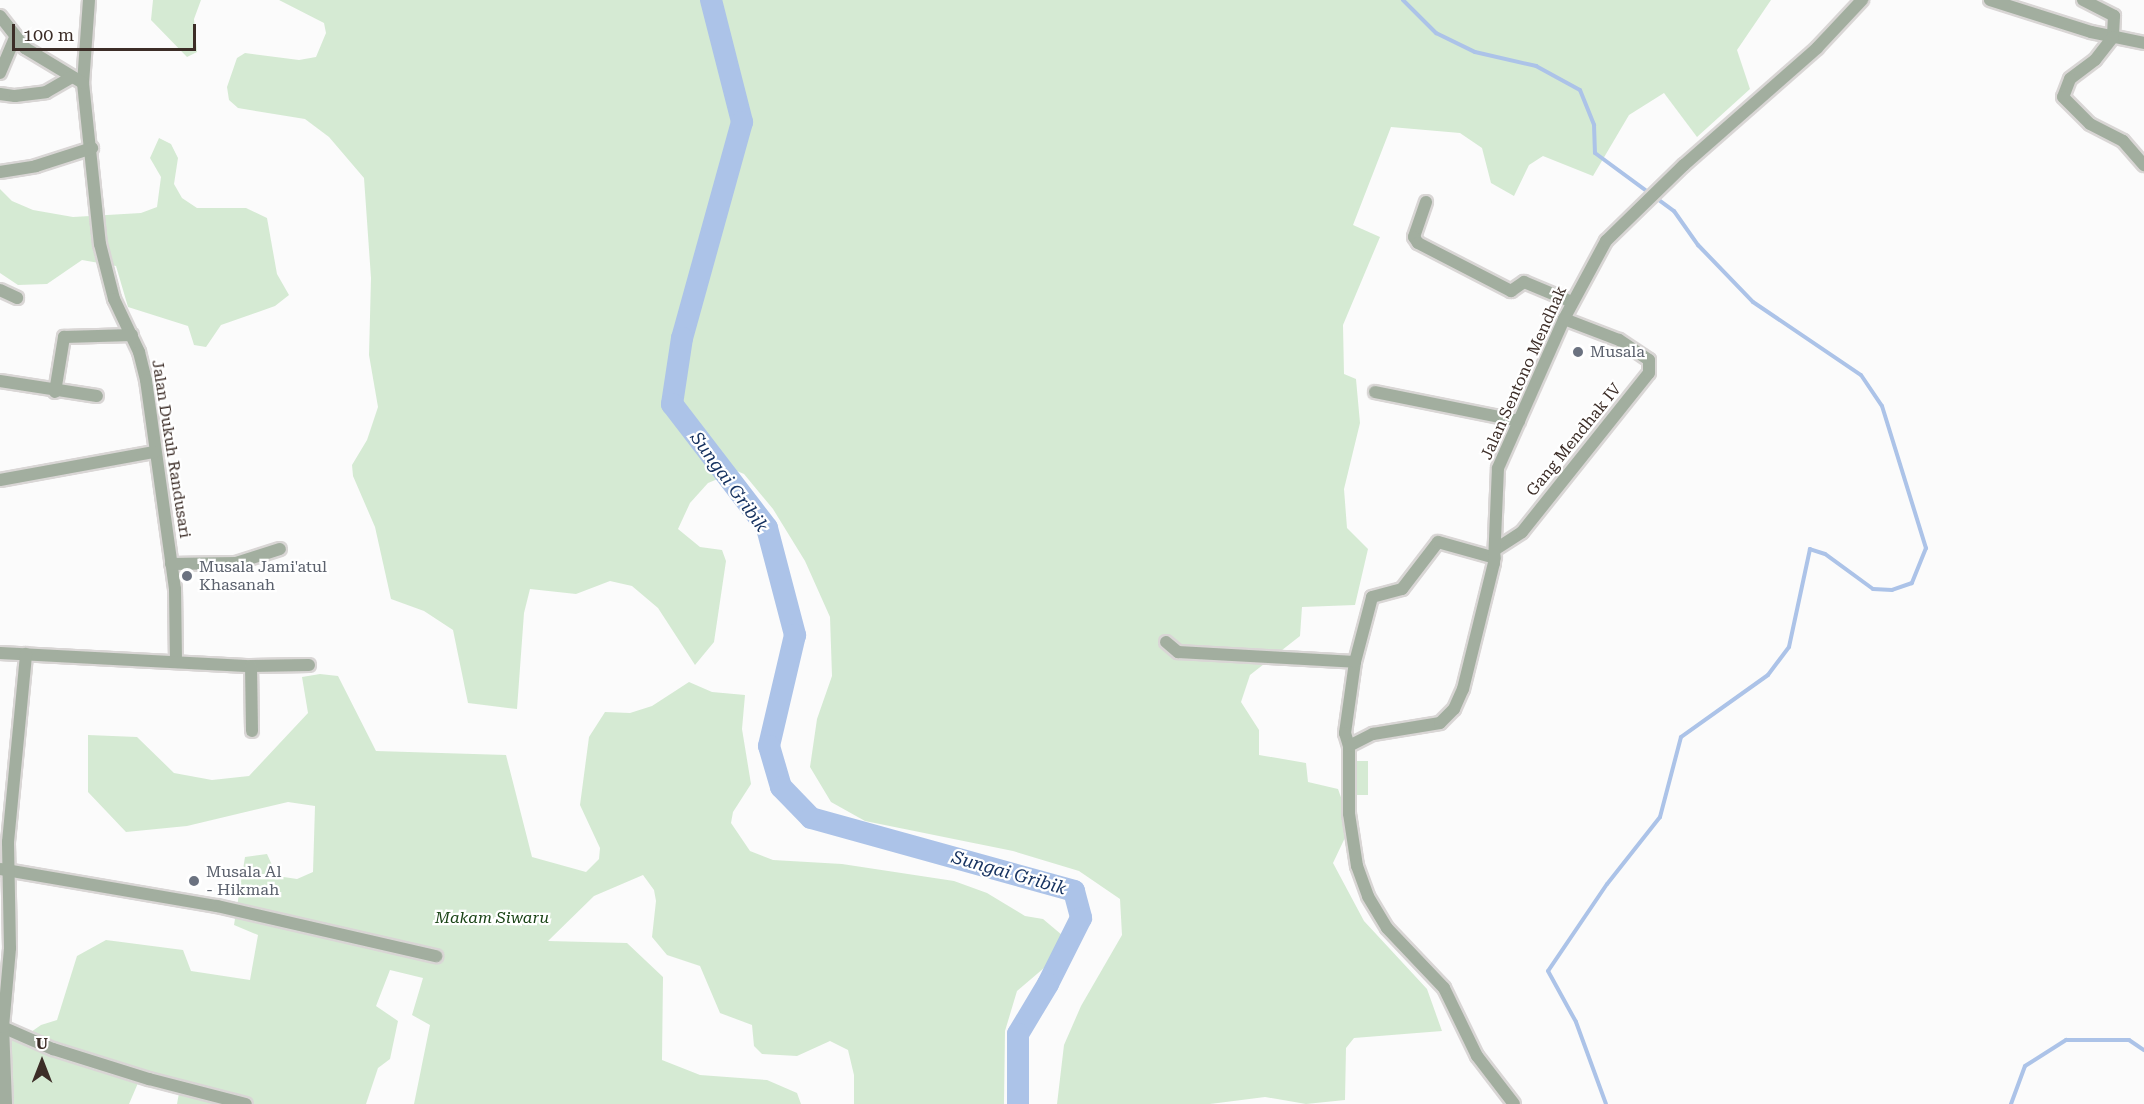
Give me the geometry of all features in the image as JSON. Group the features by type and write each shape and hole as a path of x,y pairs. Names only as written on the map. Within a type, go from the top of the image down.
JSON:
{"street":[{"name":"Jalan Dukuh Randusari","path":"89,0 78,80 92,148 105,273 132,335 146,380 177,614 176,662"},
{"name":"Jalan Sentono Mendhak","path":"1349,746 1362,738 1428,726 1449,716 1463,688 1495,554 1498,468 1572,302 1606,241 1773,83 1818,48 1863,0"},
{"path":"1990,0 2008,2 2113,37 2144,43"},
{"path":"2083,0 2114,16 2113,37 2095,60 2070,79 2063,97 2090,124 2123,141 2144,165"},
{"path":"0,16 15,38 78,80"},
{"path":"0,73 15,38"},
{"path":"0,94 15,96 46,92 78,80"},
{"path":"0,172 36,166 92,148"},
{"path":"1426,202 1414,237 1418,243 1511,291 1526,282 1572,302"},
{"path":"0,290 17,298"},
{"name":"Gang Mendhak IV","path":"1495,554 1522,532 1649,373 1649,360 1619,340 1564,319"},
{"path":"55,392 64,337 132,335"},
{"path":"0,381 55,392 97,396"},
{"path":"1375,392 1519,420"},
{"path":"0,480 154,452"},
{"path":"1495,554 1438,542 1402,589 1372,597 1355,662 1345,733 1349,746 1349,814 1357,866 1368,896 1387,928 1444,988 1477,1056 1514,1104"},
{"path":"171,564 236,563 279,549"},
{"path":"1166,642 1178,652 1355,662"},
{"path":"0,653 251,666 309,665"},
{"path":"6,1104 2,1026 10,948 4,869 26,654"},
{"path":"251,666 252,731"},
{"path":"4,869 217,906 436,956"},
{"path":"2,1026 53,1048 149,1079 246,1104"}],"green space":[{"path":"153,0 201,0 194,19 197,52 187,57 151,20"},
{"path":"279,0 1771,0 1737,50 1750,89 1697,137 1664,93 1629,115 1593,176 1543,156 1529,165 1514,196 1491,183 1482,148 1460,133 1391,127 1353,225 1380,237 1343,325 1344,374 1356,379 1360,423 1344,489 1347,528 1368,549 1355,605 1302,607 1300,636 1250,675 1241,702 1259,730 1259,755 1306,763 1308,782 1338,789 1351,825 1333,863 1364,921 1427,989 1442,1031 1354,1038 1346,1048 1345,1100 1306,1104 1265,1097 1210,1104 1057,1104 1064,1045 1081,1006 1122,935 1120,899 1079,871 1013,851 865,821 831,802 810,767 817,719 832,676 830,617 805,561 773,509 744,474 737,471 708,483 690,503 678,529 700,547 722,550 726,561 714,642 695,665 658,608 632,586 610,581 576,594 530,589 524,613 517,709 468,703 453,630 424,611 391,599 375,527 353,476 352,465 367,440 378,407 369,355 371,278 364,178 329,137 305,119 238,108 229,100 227,87 237,58 245,53 299,60 316,57 326,33 324,23"},
{"path":"159,138 171,144 178,158 174,184 182,198 197,208 246,208 267,218 277,274 289,295 275,306 221,325 206,347 194,345 188,326 128,307 116,266 82,260 47,284 18,285 0,273 0,189 12,201 33,210 73,217 141,213 157,207 161,177 150,158"},
{"name":"Makam Siwaru","path":"320,674 338,676 376,751 506,755 532,857 586,872 599,859 600,848 580,805 589,737 605,712 630,713 652,706 689,682 712,692 745,695 742,729 751,784 733,812 731,823 750,851 773,860 842,864 954,881 987,893 1025,916 1043,919 1062,935 1059,946 1044,968 1017,991 1005,1031 1004,1104 854,1104 854,1075 848,1050 830,1041 797,1056 762,1054 754,1046 752,1025 720,1013 700,966 667,955 652,937 656,901 654,890 643,875 594,896 548,941 627,943 663,977 662,1060 700,1075 767,1080 797,1093 801,1104 414,1104 430,1025 412,1015 423,978 390,970 376,1006 398,1021 390,1059 378,1068 366,1104 177,1104 179,1093 138,1083 129,1104 0,1104 0,1036 21,1039 41,1025 57,1020 77,956 106,940 183,950 191,971 250,980 258,935 234,925 245,857 267,854 277,876 297,879 313,872 315,806 288,802 187,826 126,832 88,792 88,735 137,737 174,773 212,780 249,776 308,713 302,677"},
{"path":"1350,761 1368,761 1368,795 1350,795"}],"waterway":[{"name":"Sungai Gribik","path":"711,0 742,122 682,338 672,404 767,528 795,635 769,746 781,787 811,818 1074,891 1081,918 1048,984 1018,1034 1018,1104"},
{"path":"1403,0 1436,33 1475,52 1536,66 1580,90 1594,125 1595,153 1674,211 1698,245 1753,302 1861,375 1882,406 1926,548 1912,583 1892,590 1873,589 1825,554 1810,549 1789,647 1768,675 1681,737 1660,817 1607,884 1548,971 1576,1022 1606,1104"},
{"path":"2011,1104 2025,1066 2066,1040 2129,1040 2144,1050"}],"place":[{"name":"Musala","path":"1578,352"},
{"name":"Musala Jami'atul Khasanah","path":"187,576"},
{"name":"Musala Al - Hikmah","path":"194,881"}]}
